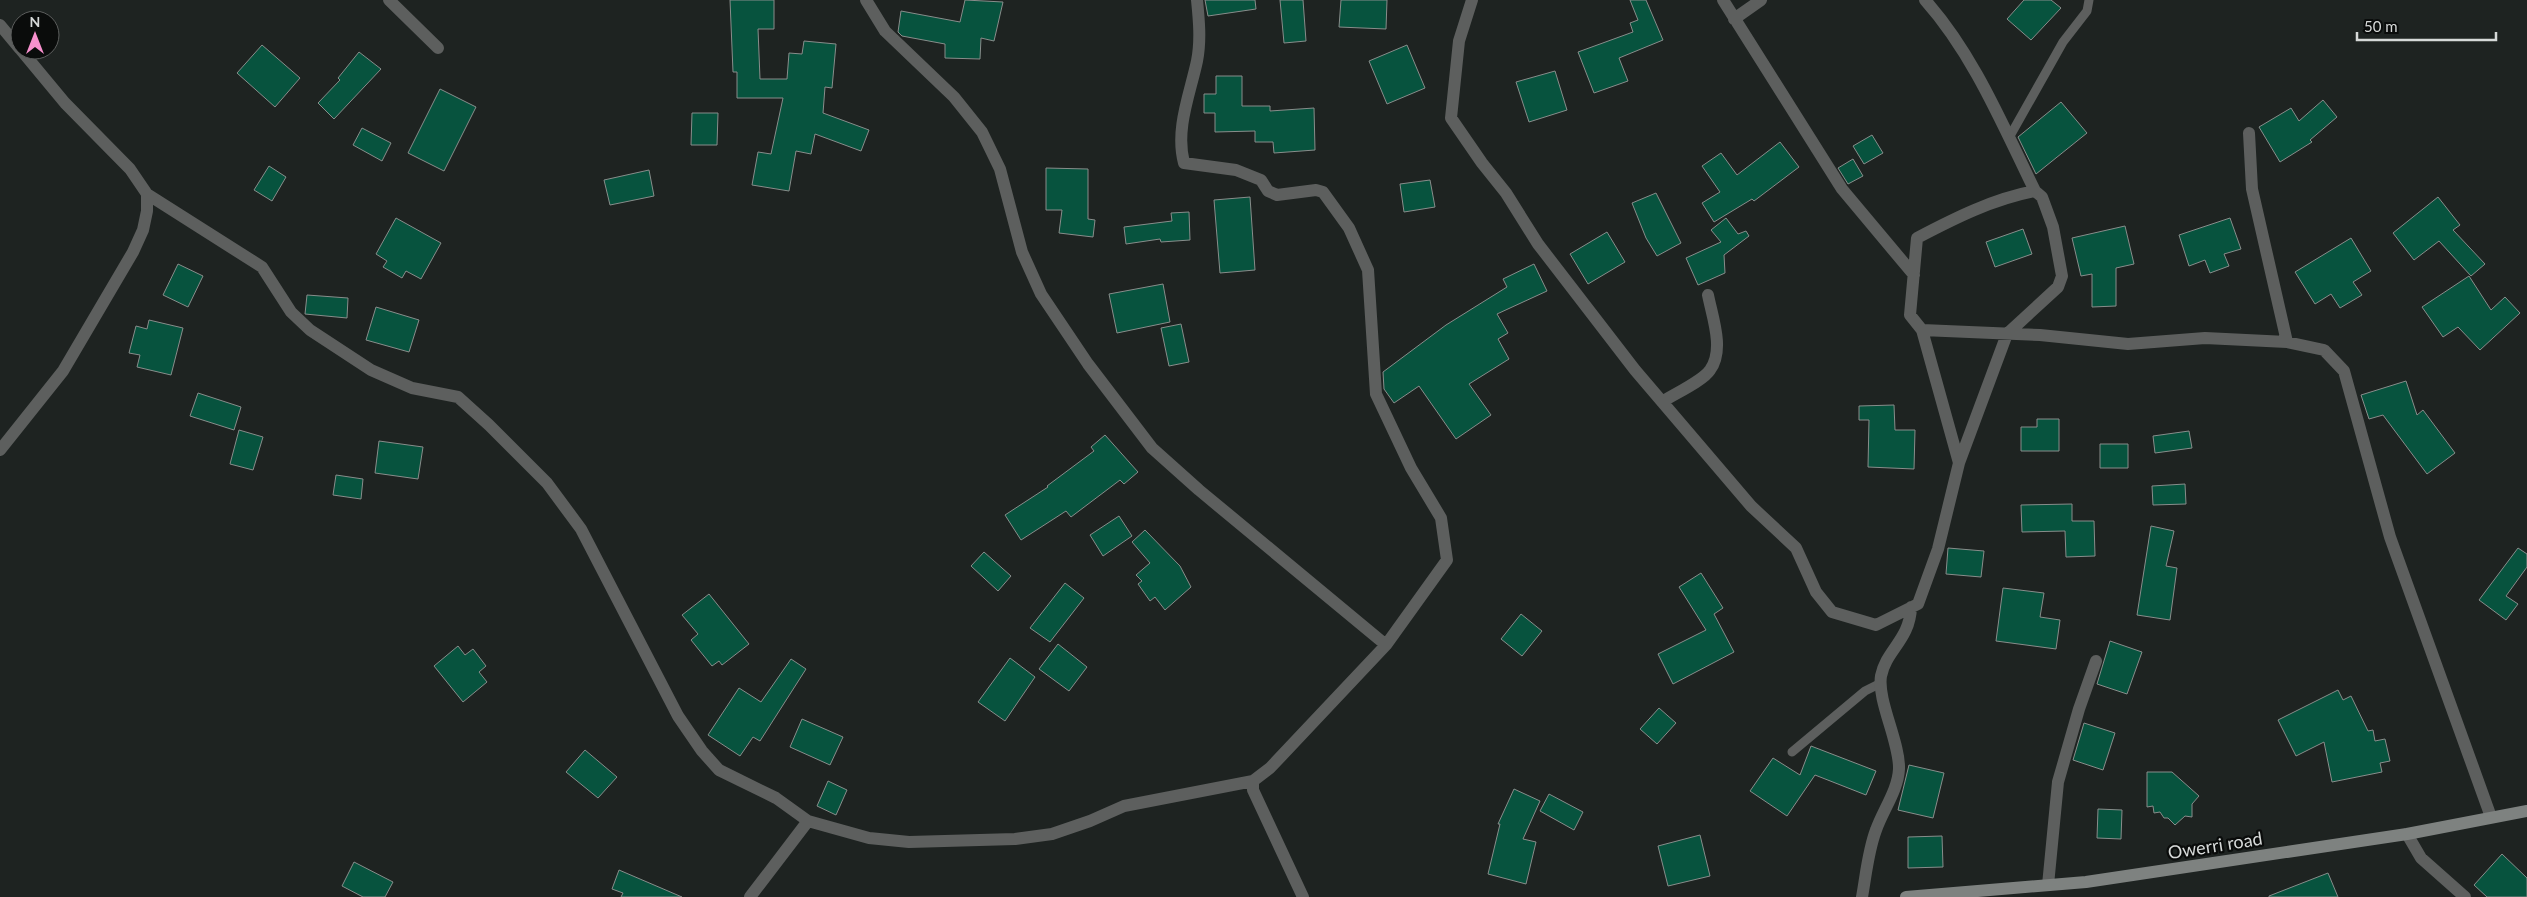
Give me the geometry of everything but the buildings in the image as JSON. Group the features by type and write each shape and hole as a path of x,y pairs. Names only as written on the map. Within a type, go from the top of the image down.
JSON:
{"main road":[{"name":"Owerri road","path":"1906,897 1997,893 2048,885 2096,881 2407,834 2527,811"}],"street":[{"path":"389,0 438,48"},
{"path":"866,0 885,31 954,97 982,132 1000,168 1022,252 1041,294 1088,364 1152,448 1206,496 1386,645"},
{"path":"29,60 65,103 130,169 147,194 262,267 291,312 310,330 370,370 412,388 458,397 547,483 581,529 674,708 702,751 719,770 776,798 808,821 869,838 978,841 1052,834 1090,821 1124,806 1253,781 1270,768 1386,645 1447,560 1441,518 1411,468 1376,394 1368,270 1349,228 1323,192 1316,190 1277,195 1268,191 1261,180 1236,170 1184,163 1181,152 1185,106 1197,60 1200,24 1197,0"},
{"path":"1472,0 1459,41 1451,118 1482,163 1506,192 1538,244 1662,402 1752,506 1796,548 1816,592 1832,612 1876,625 1918,604 1938,549 1959,463 2007,334 2058,287 2062,276 2053,227 2042,197 2035,191 2010,136 1968,59 1925,0"},
{"path":"1723,0 1842,189 1914,275"},
{"path":"1734,19 1761,0"},
{"path":"0,25 10,37"},
{"path":"2249,132 2252,189 2287,342"},
{"path":"1959,463 1922,330 1910,315 1917,238 1956,217 2011,196 2035,191"},
{"path":"0,450 63,370 133,252 143,230 147,194"},
{"path":"1662,402 1710,371 1715,358 1717,340 1708,295"},
{"path":"1922,330 2007,334 2128,344 2205,338 2287,342 2324,350 2344,370 2390,537 2491,817"},
{"path":"1862,897 1875,831 1895,785 1899,769 1881,683 1883,670 1907,631 1911,607"},
{"path":"2048,885 2058,782 2079,709 2096,662"},
{"path":"1253,781 1253,790 1303,897"},
{"path":"750,897 808,821"},
{"path":"2407,834 2421,858 2464,897"}],"lane":[{"path":"2010,136 2063,42 2086,11 2089,0"},
{"path":"1792,752 1865,691 1881,683"}]}
